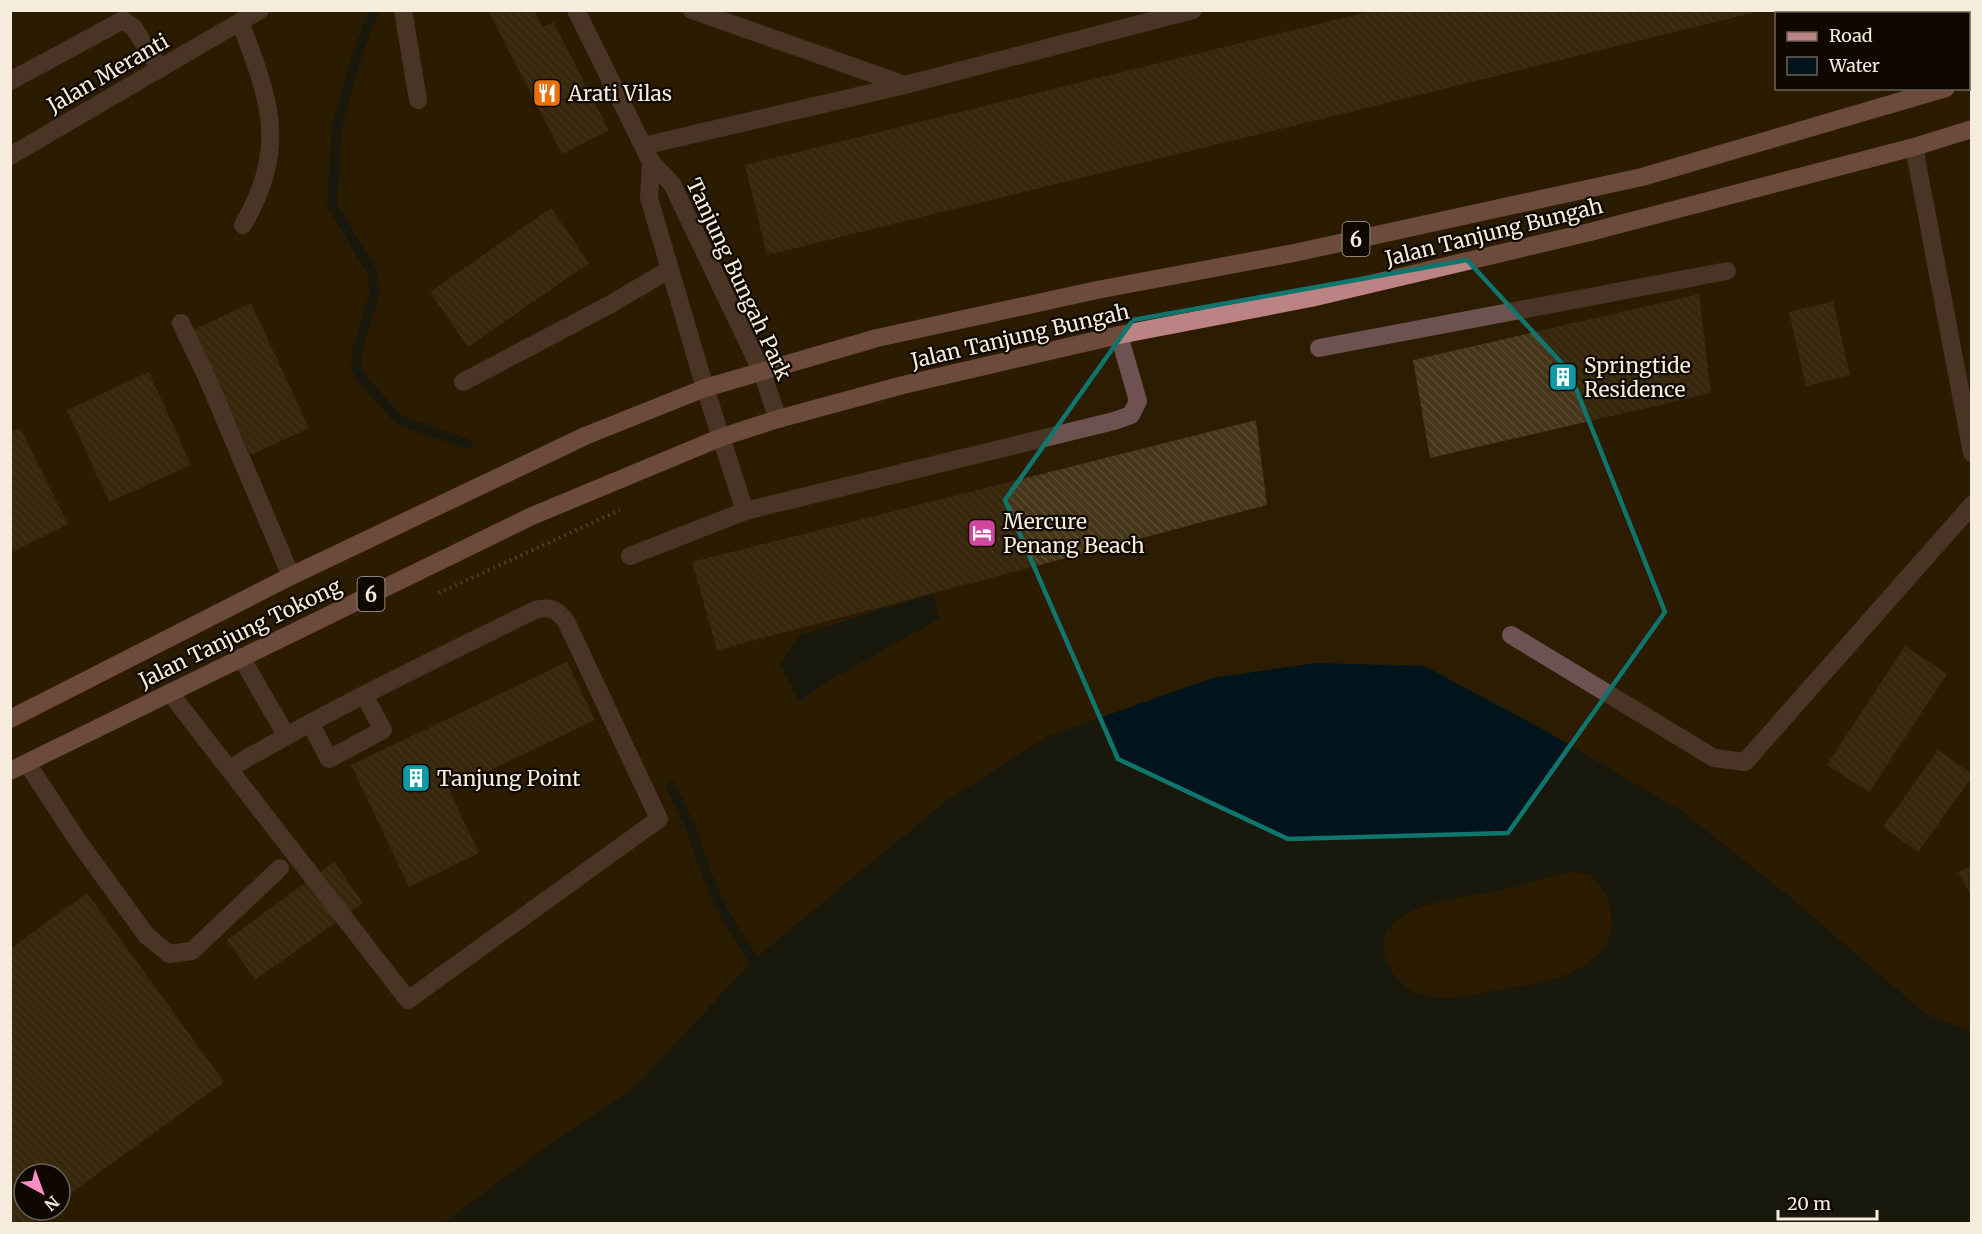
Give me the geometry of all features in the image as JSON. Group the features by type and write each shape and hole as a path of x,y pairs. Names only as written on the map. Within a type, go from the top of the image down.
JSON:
{"main road":[{"name":"Jalan Tanjung Bungah","path":"761,370 876,338 1097,290 1305,250 1642,177 1939,90"},
{"name":"Jalan Tanjung Bungah","path":"778,419 903,385 1119,335 1323,296 1590,232 1914,147 1971,129"},
{"name":"6","path":"705,388 761,370"},
{"name":"Jalan Tanjung Tokong","path":"10,719 291,576 585,436 705,388"},
{"name":"6","path":"722,437 778,419"},
{"name":"Jalan Tanjung Tokong","path":"19,767 532,516 722,437"}],"street":[{"name":"Jalan Meranti","path":"10,156 260,10"},
{"path":"403,10 418,100"},
{"name":"Tanjung Bungah Park","path":"576,10 647,154 672,184 761,370 778,419"},
{"path":"692,10 905,85"},
{"path":"647,154 1193,10"},
{"path":"10,81 123,20 134,28 160,69"},
{"path":"240,22 262,80 270,129 269,162 255,203 243,225"},
{"path":"1914,147 1965,382 1971,453"},
{"name":"Tanjung Bungah Park","path":"647,154 648,198 745,511"},
{"path":"463,382 611,304 670,269"},
{"path":"1319,348 1727,271"},
{"path":"181,323 291,576"},
{"path":"630,556 745,511 1131,415 1138,401 1119,335"},
{"path":"1511,635 1714,758 1745,762 1971,505"},
{"path":"171,693 229,769 408,1000 659,819 566,621 558,612 547,606 364,695 286,735 229,769"},
{"path":"241,657 286,735"},
{"path":"310,723 329,759 383,730 364,695"},
{"path":"19,767 78,841 146,935 169,954 192,951 280,868"}],"highlighted area":[{"path":"1467,260 1569,371 1665,612 1508,833 1288,839 1118,759 1005,500 1133,320"}],"water":[{"path":"934,593 939,619 823,684 799,702 780,664 800,635"},
{"path":"1316,663 1424,666 1544,730 1680,810 1784,892 1927,1015 1971,1031 1971,1223 443,1223 542,1150 637,1085 753,960 946,801 1048,736 1213,678","holes":["1574,872 1591,875 1607,897 1611,914 1611,929 1607,942 1600,952 1590,962 1564,976 1544,982 1476,994 1437,997 1420,994 1408,988 1398,980 1387,963 1384,942 1391,927 1405,915 1425,906 1508,889"]}],"building":[{"path":"488,10 534,10 543,27 553,22 609,130 562,154"},
{"path":"1375,10 1760,11 767,255 745,165"},
{"path":"551,208 589,263 468,347 430,292"},
{"name":"Springtide Residence","path":"1699,294 1711,393 1430,458 1413,360"},
{"path":"1833,301 1850,375 1806,386 1789,312"},
{"path":"251,303 309,428 251,455 193,330"},
{"path":"149,372 191,465 109,502 67,410"},
{"name":"Mercure Penang Beach","path":"1256,420 1267,505 717,650 692,562"},
{"path":"20,428 68,524 10,553 10,432"},
{"path":"1905,646 1947,674 1869,792 1827,765"},
{"name":"Tanjung Point","path":"567,662 595,720 449,790 479,853 409,887 351,765"},
{"path":"1938,750 1972,774 1972,777 1918,852 1883,827"},
{"path":"334,862 363,903 255,980 227,940"},
{"path":"1972,865 1972,897 1958,872"},
{"path":"87,893 224,1082 72,1192 72,1162 12,1162 12,1222 32,1222 29,1224 10,1224 10,949"}],"waterway":[{"path":"374,10 358,52 337,126 332,205 372,272 375,292 357,351 356,366 362,379 399,420 467,444"},
{"path":"671,786 691,829 705,870 724,913 753,960"}],"place":[{"name":"Arati Vilas","path":"547,93"},
{"name":"Springtide Residence","path":"1563,377"},
{"name":"Mercure Penang Beach","path":"982,533"},
{"name":"Tanjung Point","path":"416,778"}]}
